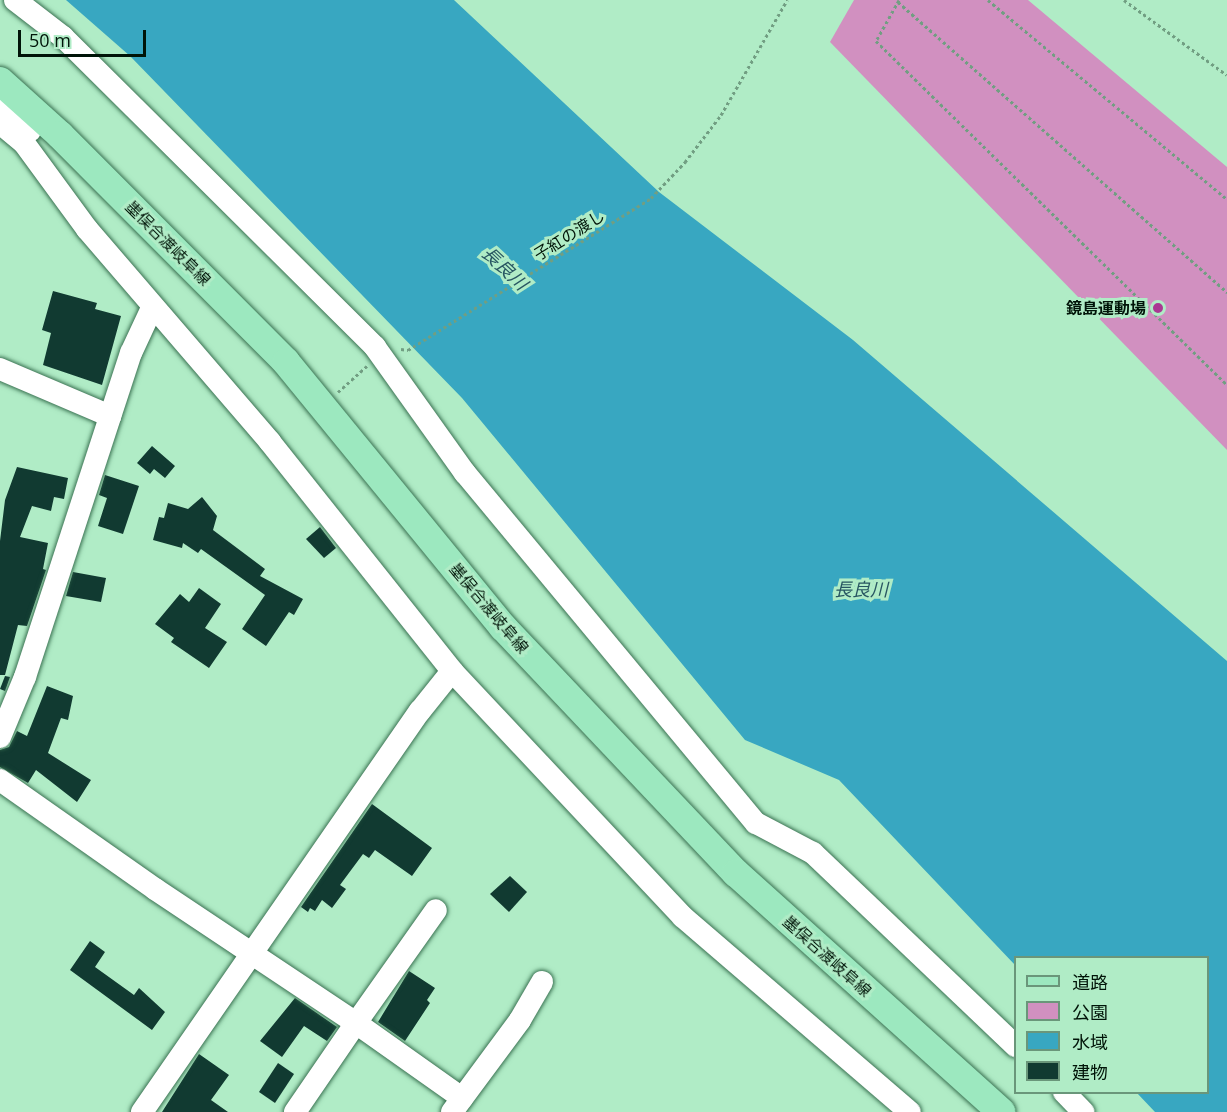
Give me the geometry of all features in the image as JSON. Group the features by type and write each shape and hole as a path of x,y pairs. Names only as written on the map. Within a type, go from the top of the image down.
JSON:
{"main road":[{"name":"墨俣合渡岐阜線","path":"0,81 60,135 286,362 503,627 736,873 1001,1112"}],"street":[{"path":"15,0 63,37 381,356 501,517 756,823 813,853 1014,1044"},
{"path":"0,100 40,142 49,179"},
{"path":"0,123 24,144 49,179 152,308 270,442 452,671 683,916 910,1112"},
{"path":"0,737 25,677 131,353 152,308"},
{"path":"0,369 110,416"},
{"path":"142,1112 420,711 452,671"},
{"path":"0,780 154,890 254,953 356,1023 457,1105 520,1020 542,982"},
{"path":"296,1112 436,910"},
{"path":"1066,1094 1083,1112"}],"path":[{"name":"子紅の渡し","path":"408,350 651,198 685,162 721,115 787,0"},
{"path":"988,0 1227,199"},
{"path":"1124,0 1227,75"},
{"path":"1227,292 898,1 876,41 1227,385"},
{"path":"324,406 381,356"}],"green space":[{"name":"鏡島運動場","path":"854,0 1028,0 1227,167 1227,450 830,42"}],"water":[{"name":"長良川","path":"66,0 454,0 659,192 853,340 1227,661 1227,1112 1155,1112 1138,1094 1209,1094 1209,956 1014,956 1014,964 839,780 745,740 462,398 130,56"}],"building":[{"path":"53,291 97,303 95,309 121,316 102,385 43,365 51,333 42,330"},
{"path":"152,446 175,466 165,478 154,469 150,474 137,463"},
{"path":"17,467 68,478 64,499 54,497 51,511 32,506 20,537 48,543 43,569 46,570 27,626 18,625 5,675 0,675 0,541 5,500"},
{"path":"105,475 139,486 123,534 98,526 107,498 99,495"},
{"path":"202,497 217,516 213,530 265,569 260,576 303,599 294,615 289,612 266,646 242,629 265,595 201,549 198,553 183,543 182,548 153,540 159,517 164,518 168,503 188,509"},
{"path":"320,527 336,548 324,558 306,539"},
{"path":"73,572 106,578 101,602 66,596"},
{"path":"199,588 221,604 205,628 227,642 209,668 171,642 174,638 155,624 180,594 189,602"},
{"path":"5,676 10,677 5,691 0,689"},
{"path":"47,686 73,696 68,720 61,718 48,753 91,780 77,802 36,770 28,783 0,767 0,750 9,747 17,731 27,736"},
{"path":"372,804 432,848 412,876 375,850 369,858 363,854 340,885 346,889 332,908 322,900 315,911 310,908 308,912 301,907"},
{"path":"510,876 527,892 509,912 490,894"},
{"path":"90,941 105,952 95,967 134,995 139,988 165,1012 152,1030 70,970"},
{"path":"409,971 435,988 427,1000 430,1003 405,1041 378,1022"},
{"path":"295,998 337,1027 327,1041 304,1026 282,1057 260,1041"},
{"path":"199,1054 229,1075 211,1100 228,1112 162,1112"},
{"path":"278,1063 294,1074 275,1103 259,1092"}],"place":[{"name":"鏡島運動場","path":"1158,308"}]}
